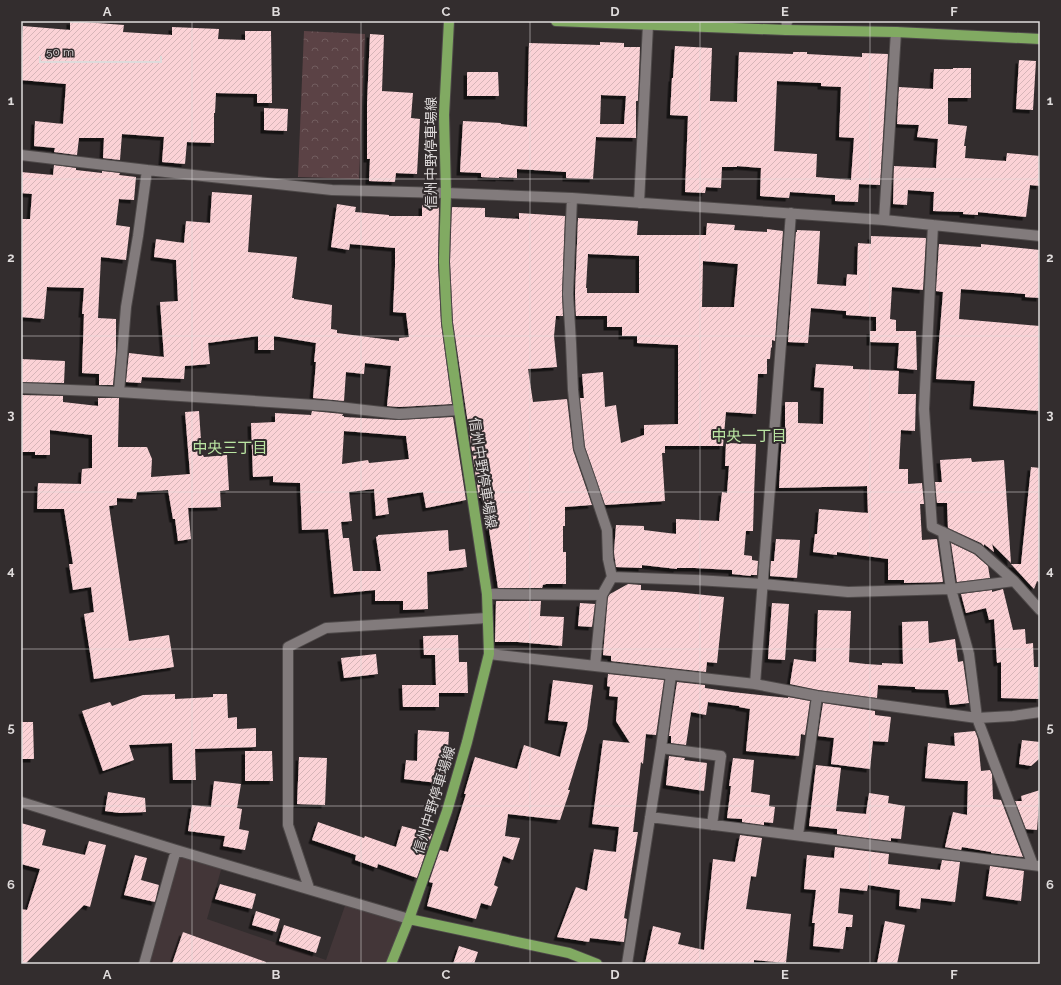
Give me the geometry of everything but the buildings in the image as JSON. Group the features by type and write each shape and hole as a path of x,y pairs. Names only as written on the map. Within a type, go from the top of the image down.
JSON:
{"main road":[{"name":"信州中野停車場線","path":"391,964 447,811 467,742 488,654 487,594 447,323 444,262 446,193 444,115 449,21"},
{"path":"556,21 648,25 787,26 1040,39"},
{"path":"409,918 569,953 597,964"}],"street":[{"path":"639,203 648,25"},
{"path":"884,220 896,32"},
{"path":"21,156 332,190 572,198 884,220 1040,236"},
{"path":"119,392 126,307 147,170"},
{"path":"572,198 568,294 573,390 579,448 592,482 607,530 608,560 612,577 602,595 595,666"},
{"path":"755,684 791,213"},
{"path":"933,225 924,409 932,527 978,549 1014,581 1040,610"},
{"path":"21,388 119,392 330,406 399,414 459,410"},
{"path":"650,817 1036,866 977,718 969,654 951,589 943,532"},
{"path":"612,577 763,584 848,592 951,589 1014,581"},
{"path":"487,594 602,595"},
{"path":"309,888 288,825 288,647 326,628 487,618"},
{"path":"488,654 755,684 817,696 977,718 1013,716 1040,712"},
{"path":"627,964 671,675"},
{"path":"798,835 817,696"},
{"path":"661,748 721,756 712,825"},
{"path":"21,802 176,850 409,918"},
{"path":"144,964 176,850"}],"shaded area":[{"path":"176,850 223,863 207,919 326,960 347,900 409,919 391,964 144,964"}],"green space":[{"path":"304,31 365,34 359,179 298,177"}],"district":[{"name":"中央一丁目","path":"749,436"},
{"name":"中央三丁目","path":"230,448"}]}
